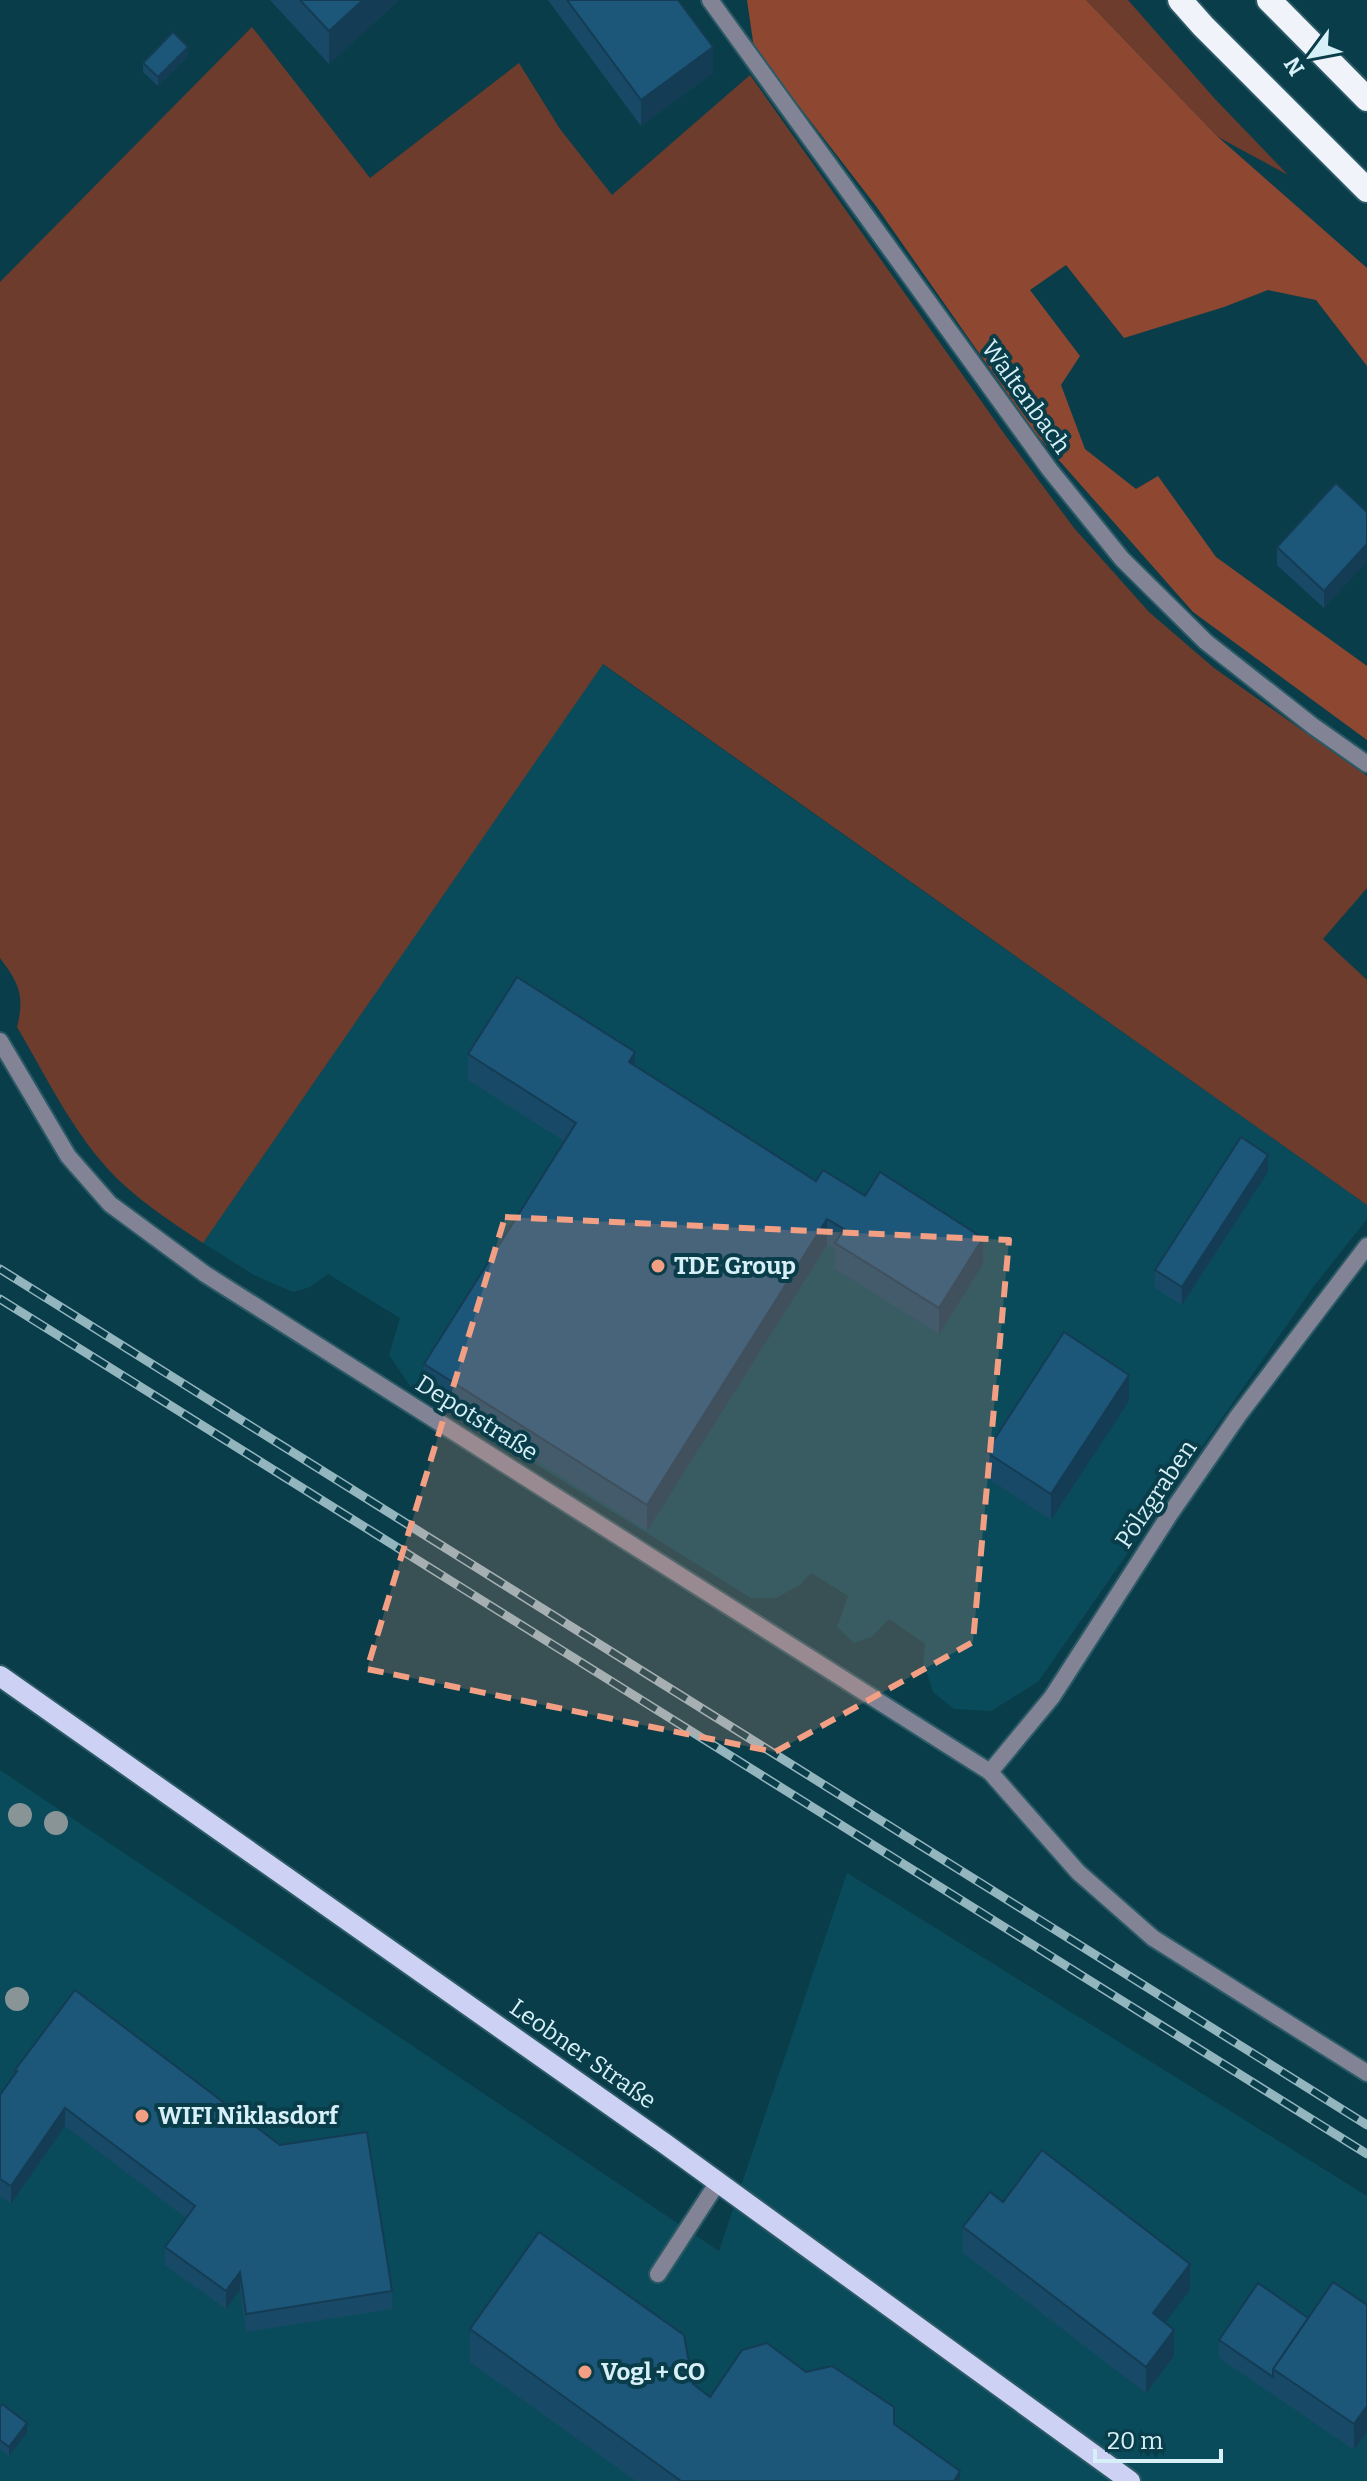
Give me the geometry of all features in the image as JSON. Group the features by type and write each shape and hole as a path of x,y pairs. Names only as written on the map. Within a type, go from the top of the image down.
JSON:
{"highway":[{"path":"1180,0 1367,190"},
{"path":"1269,0 1367,99"}],"main road":[{"name":"Leobner Straße","path":"0,1676 718,2182 1130,2481"}],"street":[{"name":"Waltenbach","path":"710,0 1050,470 1122,559 1206,642 1367,764"},
{"name":"Depotstraße","path":"0,1041 68,1156 110,1204 205,1274 990,1772 1078,1872 1153,1938 1367,2073"},
{"name":"Pölzgraben","path":"990,1772 1052,1697 1170,1514 1230,1428 1367,1246"},
{"path":"658,2274 718,2182"}],"highlighted area":[{"path":"505,1217 1009,1240 973,1642 775,1752 367,1669"}],"shaded area":[{"path":"747,0 1086,0 1218,137 1367,268 1367,366 1316,300 1268,290 1124,338 1066,265 1030,290 1080,356 1061,385 1085,449 1136,489 1158,476 1216,557 1367,666 1367,740 1193,612 1035,433 876,206 754,48"},
{"path":"1086,0 1128,0 1215,99 1288,175 1218,137"},
{"path":"252,27 370,178 519,63 560,129 612,195 750,75 1074,528 1149,612 1214,668 1367,776 1367,888 1323,939 1367,980 1367,1205 603,664 203,1243 162,1216 107,1168 65,1110 17,1027 19,990 0,958 0,282"},
{"path":"602,664 1367,1205 1367,1219 1314,1286 1038,1682 991,1711 954,1709 933,1692 923,1662 925,1644 889,1619 872,1637 854,1643 837,1627 848,1596 811,1573 800,1585 776,1598 751,1598 410,1386 389,1355 400,1318 328,1274 310,1287 293,1292 254,1275 203,1243"},
{"path":"0,1770 719,2251 847,1873 1367,2196 1367,2481 0,2481"}],"building":[{"path":"300,0 363,0 329,31"},
{"path":"567,0 678,0 713,47 641,100"},
{"path":"173,32 188,47 158,77 143,63"},
{"path":"1336,483 1367,512 1367,544 1324,591 1277,547"},
{"name":"TDE Group","path":"517,977 635,1052 629,1062 816,1181 823,1170 865,1196 880,1172 983,1238 939,1308 835,1243 844,1229 827,1219 647,1505 424,1364 576,1123 468,1054"},
{"path":"1241,1137 1268,1155 1182,1287 1155,1270"},
{"path":"1064,1332 1129,1375 1051,1494 986,1452"},
{"path":"75,1990 280,2145 367,2132 392,2291 246,2314 240,2272 226,2291 165,2247 195,2206 65,2108 11,2186 0,2179 0,2095"},
{"path":"1042,2150 1190,2264 1153,2313 1174,2330 1146,2367 963,2227 990,2192 1003,2202"},
{"name":"Vogl + CO","path":"539,2232 684,2335 693,2384 710,2397 742,2350 767,2343 806,2372 832,2366 894,2407 894,2424 960,2471 954,2481 681,2481 470,2329"},
{"path":"1333,2282 1367,2305 1367,2406 1354,2424 1273,2369"},
{"path":"1258,2283 1308,2318 1273,2369 1273,2377 1219,2340"},
{"path":"2,2404 27,2423 9,2447 0,2440"}],"railway":[{"path":"0,1269 1367,2125"},
{"path":"0,1299 1367,2154"}],"place":[{"name":"TDE Group","path":"658,1266"},
{"name":"WIFI Niklasdorf","path":"142,2116"},
{"name":"Vogl + CO","path":"585,2372"}]}
